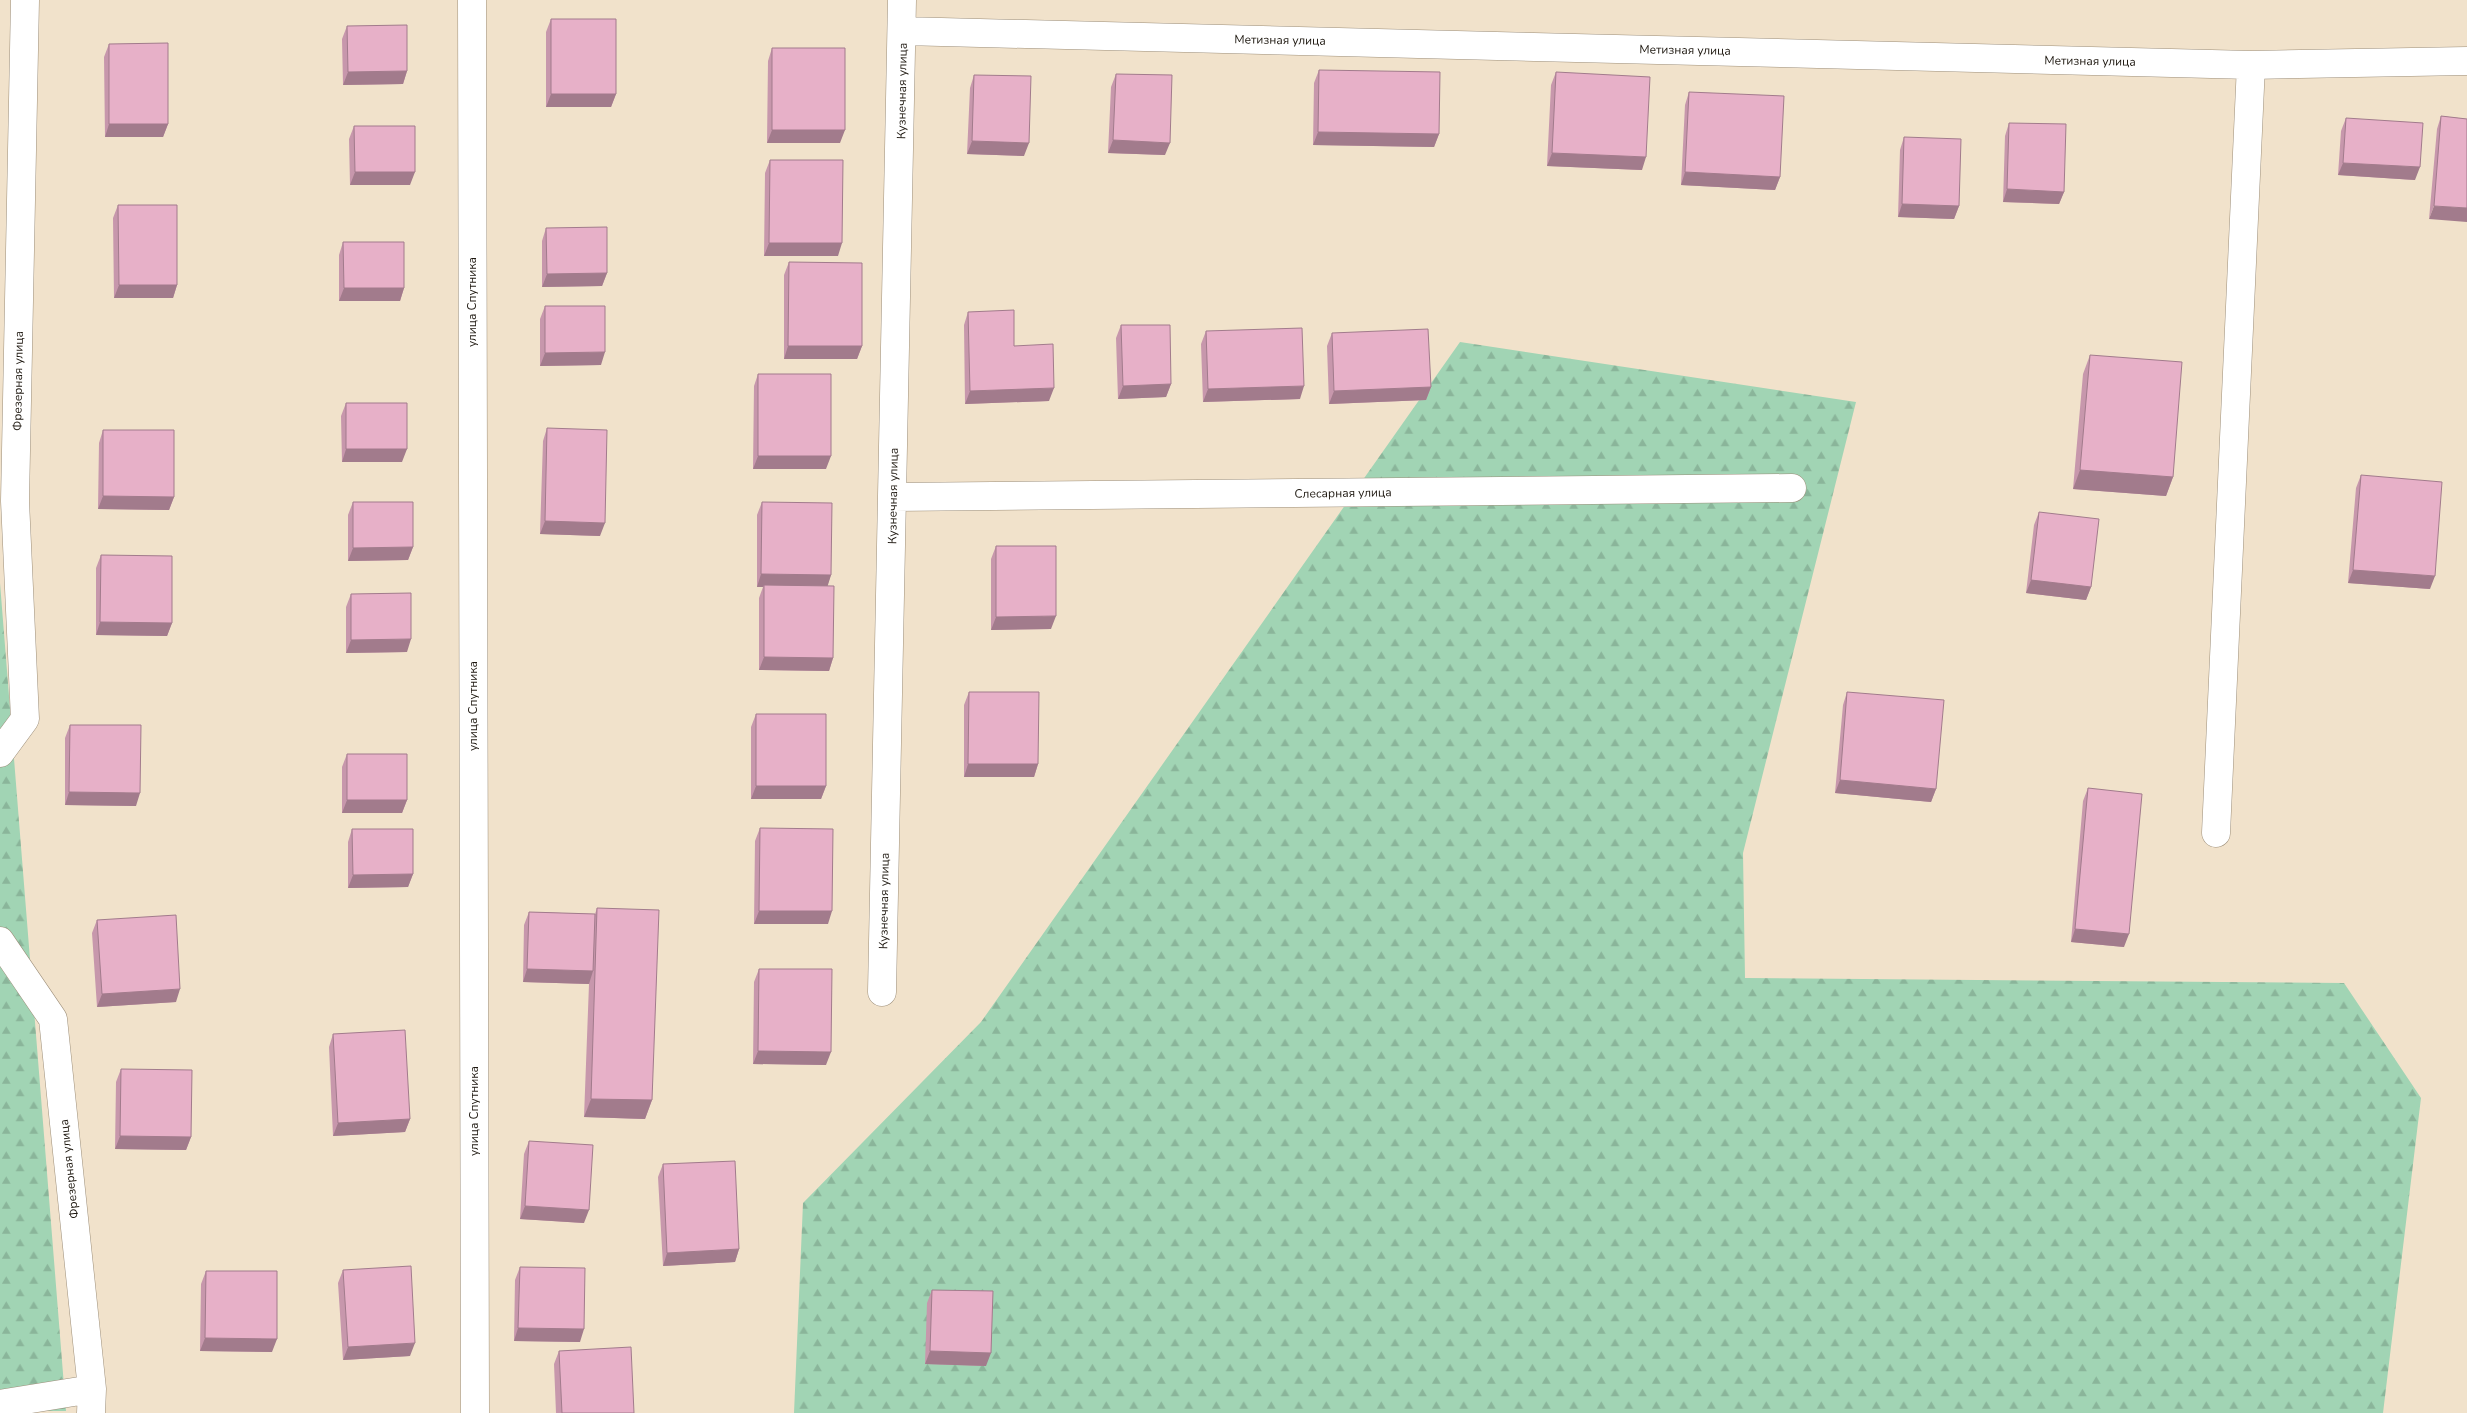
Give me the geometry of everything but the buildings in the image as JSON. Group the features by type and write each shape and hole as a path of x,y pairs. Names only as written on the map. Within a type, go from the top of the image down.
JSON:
{"street":[{"name":"Фрезерная улица","path":"0,753 25,719 15,501 25,0"},
{"name":"улица Спутника","path":"472,0 475,1413"},
{"name":"Кузнечная улица","path":"882,992 903,31 902,0"},
{"name":"Метизная улица","path":"903,31 2250,65 2467,61"},
{"path":"2216,833 2250,65"},
{"name":"Слесарная улица","path":"893,497 1792,488"},
{"name":"Фрезерная улица","path":"0,941 53,1019 91,1401"},
{"path":"0,1404 91,1401"}],"green space":[{"path":"1460,342 1856,402 1743,853 1745,978 2344,983 2421,1098 2383,1413 794,1413 803,1203 981,1022"},
{"path":"0,583 66,1411 0,1411"}]}
